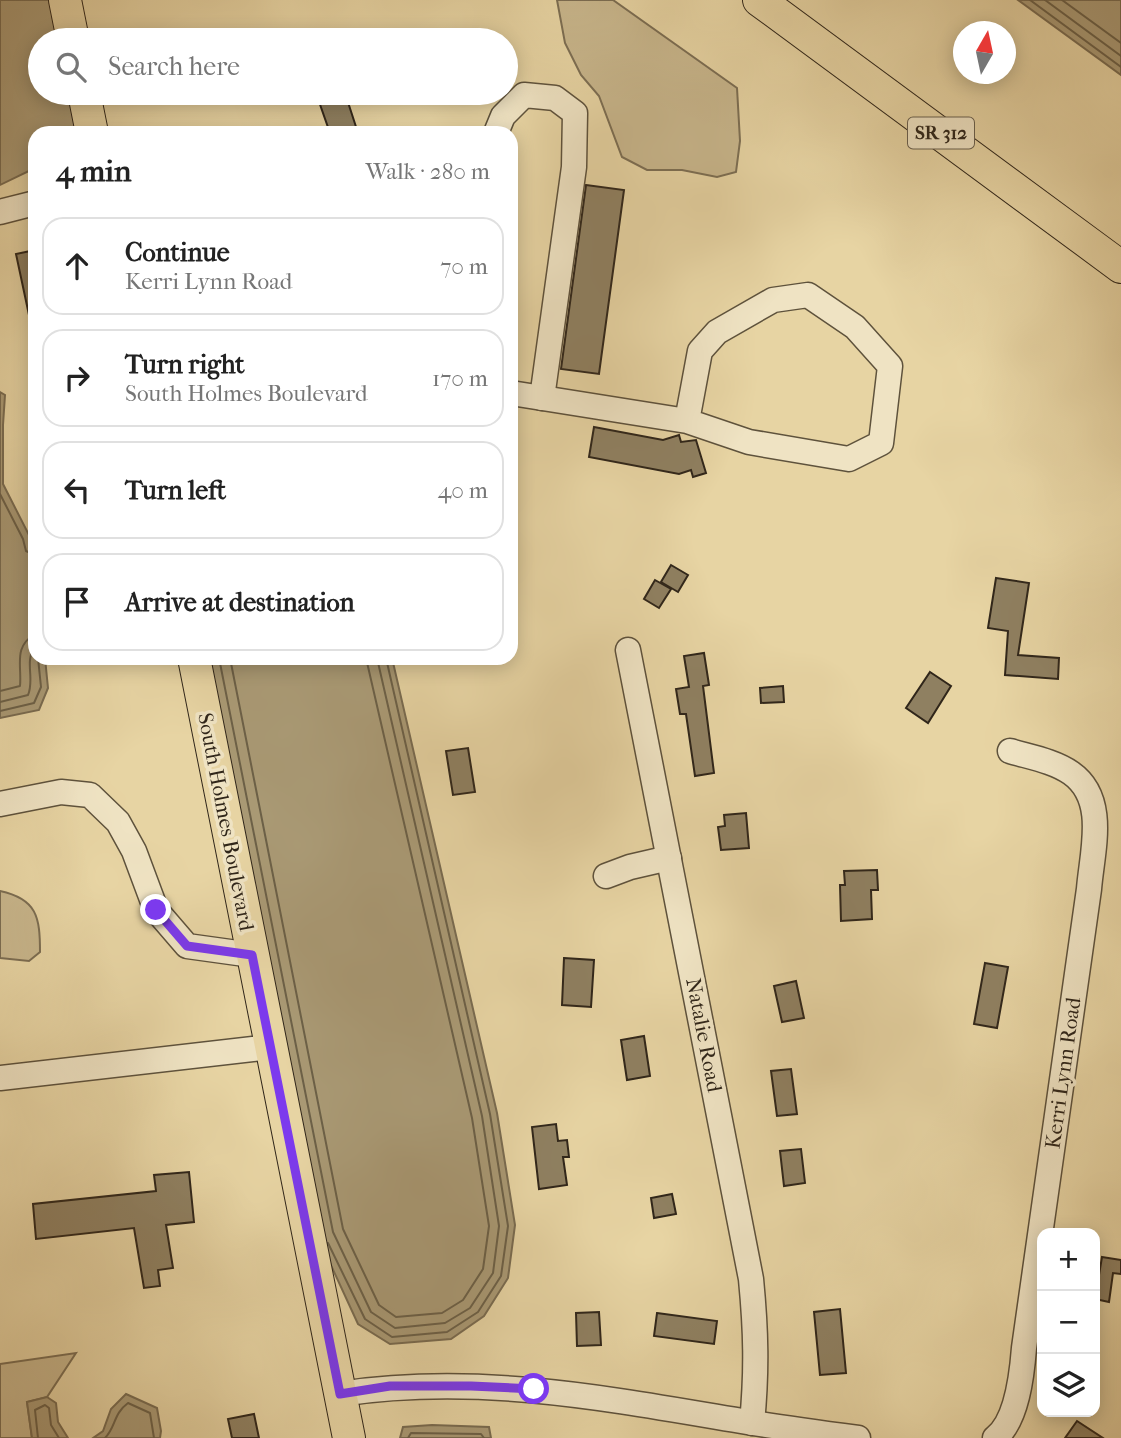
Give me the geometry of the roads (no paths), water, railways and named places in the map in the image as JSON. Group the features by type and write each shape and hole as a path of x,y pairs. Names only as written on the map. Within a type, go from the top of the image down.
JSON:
{"main road":[{"path":"65,0 71,28"},
{"name":"SR 312","path":"759,0 1121,267"},
{"path":"86,105 91,126"},
{"name":"South Holmes Boulevard","path":"195,665 349,1438"}],"street":[{"path":"518,101 524,95 555,98 575,113 574,167 542,398"},
{"path":"499,126 503,116 514,105"},
{"path":"0,212 28,205"},
{"path":"518,394 687,421 749,442 849,459 881,443 890,366 855,327 808,295 772,300 717,331 700,351 687,421"},
{"name":"Natalie Road","path":"628,650 751,1279 757,1372 752,1423"},
{"name":"Kerri Lynn Road","path":"995,1438 1008,1421 1023,1369 1095,820 1087,789 1070,773 1055,765 1010,751"},
{"path":"0,804 61,792 90,795 118,822 134,851 156,910 187,946 252,955"},
{"path":"606,876 669,858"},
{"path":"0,1078 270,1047"},
{"path":"340,1394 390,1386 534,1389 596,1396 858,1438"}],"water":[{"path":"0,0 56,0 62,28 28,28 28,105 76,105 77,126 28,126 28,171 0,185"},
{"path":"1018,0 1121,0 1121,75"},
{"path":"0,392 5,395 3,484 28,533 28,665 46,665 48,688 39,710 0,718"},
{"path":"204,665 394,665 497,1113 515,1225 508,1278 484,1316 451,1339 390,1344 358,1324 318,1237"},
{"path":"126,1394 157,1408 160,1438 93,1438 103,1431 111,1409"},
{"path":"47,1397 56,1403 58,1422 68,1438 32,1438 27,1402"},
{"path":"403,1427 489,1427 491,1438 400,1438"}]}
